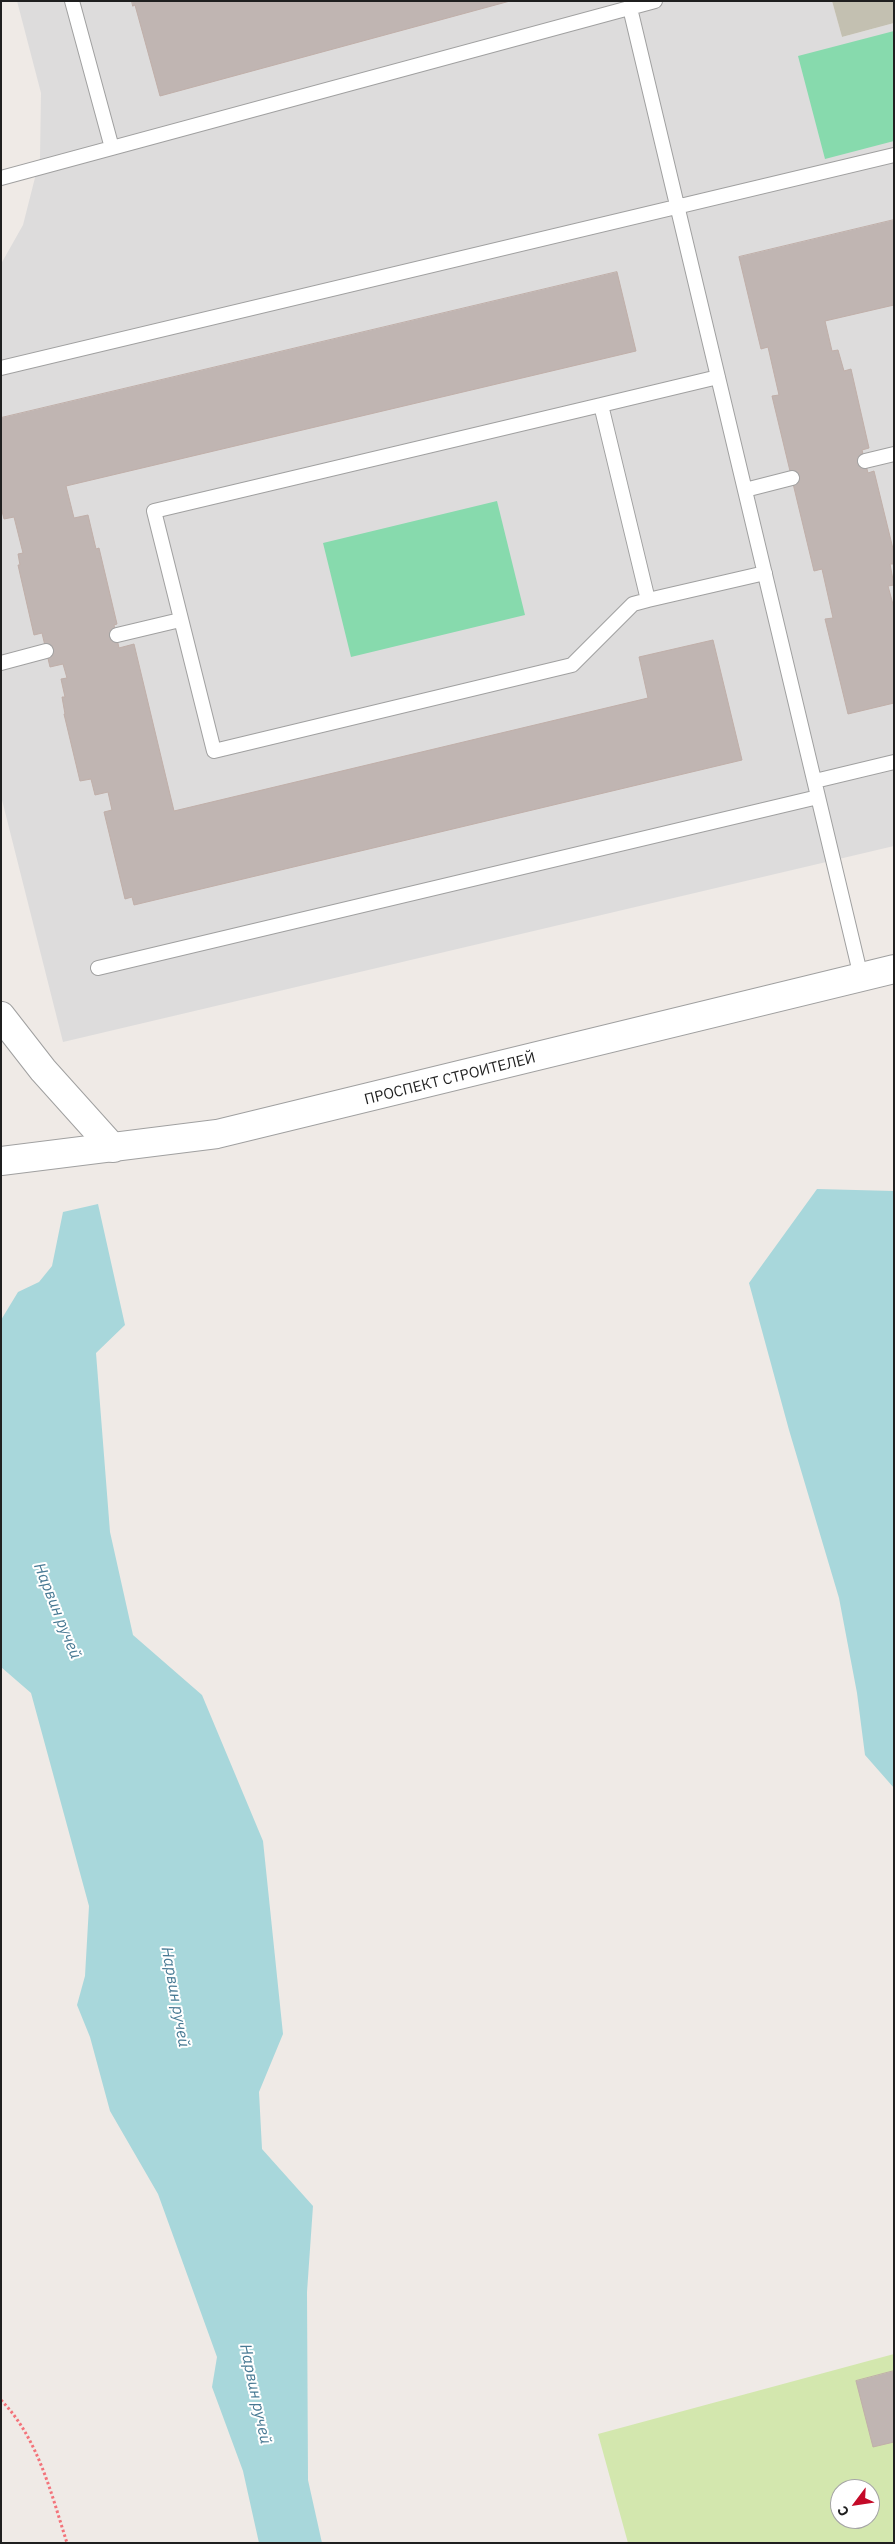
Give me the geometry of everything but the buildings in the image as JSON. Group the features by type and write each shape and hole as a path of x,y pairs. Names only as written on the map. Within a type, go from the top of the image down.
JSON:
{"street":[{"name":"ПРОСПЕКТ СТРОИТЕЛЕЙ","path":"1,1161 217,1134 894,969"},
{"path":"1,1016 43,1070 113,1148"}],"lane":[{"path":"72,1 112,148"},
{"path":"1,178 655,1"},
{"path":"630,8 862,977"},
{"path":"1,368 894,155"},
{"path":"718,377 154,511 180,620 214,751 572,665 632,604 765,573"},
{"path":"602,405 648,600"},
{"path":"865,461 894,454"},
{"path":"745,490 792,478"},
{"path":"116,635 180,620"},
{"path":"1,663 46,651"},
{"path":"815,781 894,762"},
{"path":"98,968 818,796"}],"path":[{"path":"1,2400 16,2415 42,2466 68,2543"}],"shaded area":[{"path":"17,1 832,1 842,37 894,23 894,846 63,1042 1,796 1,264 23,225 40,158 41,93"},
{"path":"832,1 894,1 894,23 842,37"}],"green space":[{"path":"894,31 894,141 825,159 798,56"},
{"path":"497,501 525,615 351,657 323,543"},
{"path":"894,2354 894,2543 628,2543 598,2434"}],"water":[{"path":"817,1189 894,1191 894,1788 865,1755 857,1693 839,1598 789,1430 749,1283"},
{"name":"Нарвин ручей","path":"98,1204 125,1325 96,1353 110,1532 133,1635 202,1695 263,1841 283,2034 259,2092 262,2149 313,2206 307,2292 308,2480 322,2543 259,2543 243,2471 212,2387 217,2357 158,2194 110,2111 90,2037 77,2005 85,1976 89,1906 31,1693 1,1667 1,1320 18,1292 39,1282 52,1266 63,1212"}]}
